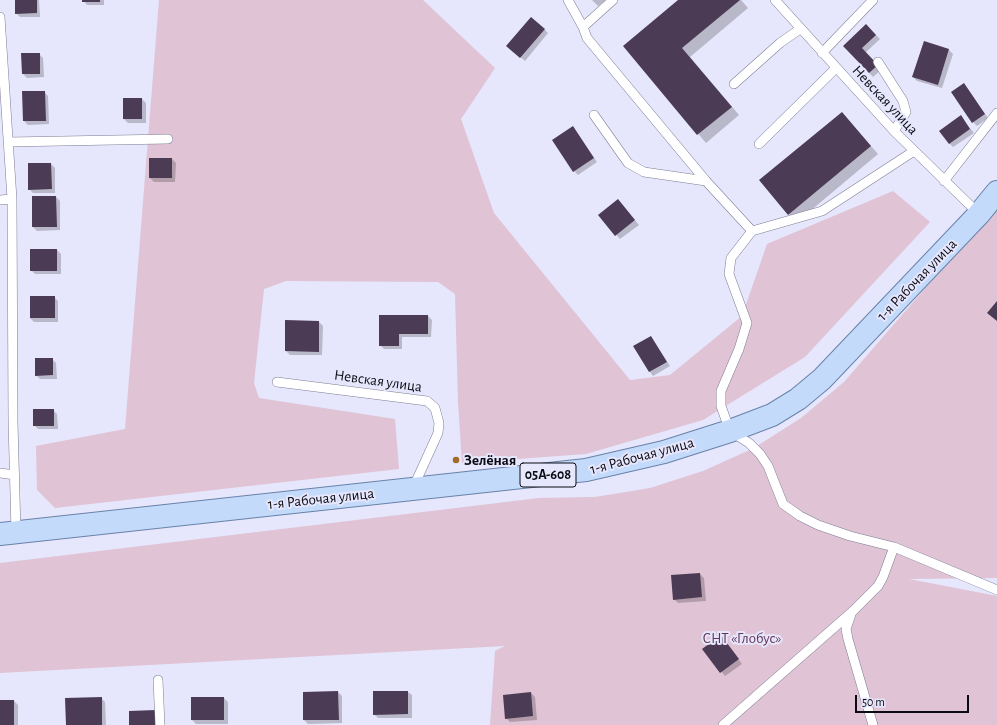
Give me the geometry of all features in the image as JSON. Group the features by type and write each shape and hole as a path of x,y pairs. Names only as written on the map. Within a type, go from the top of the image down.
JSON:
{"main road":[{"name":"1-я Рабочая улица","path":"8,533 586,470 664,452 730,431 772,415 798,399 822,379 979,214 997,192"}],"lane":[{"path":"568,0 583,27 587,38 706,181 752,231"},
{"path":"583,27 613,0"},
{"name":"Невская улица","path":"775,0 894,131 979,214"},
{"path":"822,52 873,0"},
{"path":"0,17 12,199 13,422 15,475 8,533"},
{"path":"734,84 780,43 800,29"},
{"path":"878,62 903,101 906,112 894,131"},
{"path":"759,144 836,68"},
{"path":"944,181 997,114"},
{"path":"594,115 628,163 644,172 706,181"},
{"path":"9,142 168,139"},
{"path":"914,151 822,211 752,231 731,258 729,274 747,322 739,349 721,391 721,406 730,431 749,443 760,454 774,479 783,504 789,509 818,525 850,536 894,547 997,590"},
{"path":"0,200 12,199"},
{"name":"Невская улица","path":"277,382 427,401 435,408 439,423 438,433 413,489"},
{"path":"0,473 15,475"},
{"path":"723,725 878,586 883,578 894,547"},
{"path":"853,610 846,629 873,725"},
{"path":"158,680 160,725"}],"green space":[{"path":"159,0 423,0 495,68 461,119 494,213 630,380 670,375 742,316 767,244 893,191 930,222 805,357 703,420 586,454 462,463 458,402 455,294 438,282 286,281 264,289 254,383 259,398 395,419 399,469 55,508 37,490 36,446 125,429"},
{"name":"СНТ «Глобус»","path":"997,205 997,578 909,579 997,596 997,725 490,725 495,651 505,646 0,673 0,563 539,498 595,497 650,488 703,471 754,448 801,418 844,382"}],"building":[{"path":"15,0 37,0 37,13 15,14"},
{"path":"82,0 100,0 100,2 82,2"},
{"path":"678,0 740,0 682,48 732,107 697,135 623,46"},
{"path":"531,17 545,29 520,58 506,46"},
{"path":"866,24 876,35 862,48 878,65 869,73 843,46"},
{"path":"924,41 949,49 938,85 912,77"},
{"path":"21,53 40,53 40,74 22,74"},
{"path":"964,83 985,114 972,123 951,92"},
{"path":"22,91 45,91 46,121 23,121"},
{"path":"123,98 142,98 142,119 123,119"},
{"path":"842,112 871,146 788,215 759,180"},
{"path":"961,115 970,129 949,144 939,131"},
{"path":"573,126 594,158 573,172 552,140"},
{"path":"149,158 172,158 172,178 149,178"},
{"path":"28,163 51,163 52,189 28,190"},
{"path":"32,196 56,196 57,227 32,227"},
{"path":"618,199 635,220 615,236 598,215"},
{"path":"30,249 57,249 57,271 30,271"},
{"path":"30,296 55,296 55,318 30,318"},
{"path":"997,301 997,321 987,313"},
{"path":"379,315 428,315 428,334 399,334 399,346 379,346"},
{"path":"285,320 319,321 319,352 285,351"},
{"path":"651,336 667,362 649,372 633,346"},
{"path":"35,358 53,358 53,375 35,376"},
{"path":"33,409 54,409 54,426 33,426"},
{"path":"700,573 702,597 673,600 671,575"},
{"path":"721,635 739,659 720,673 702,649"},
{"path":"338,691 339,720 303,720 303,692"},
{"path":"373,691 408,691 408,714 373,715"},
{"path":"531,692 533,716 505,719 503,695"},
{"path":"102,697 102,725 66,725 65,698"},
{"path":"191,697 224,697 224,720 191,720"},
{"path":"0,700 14,700 14,725 0,725"},
{"path":"156,710 156,725 129,725 129,711"}],"place":[{"name":"Зелёная","path":"456,460"}]}
